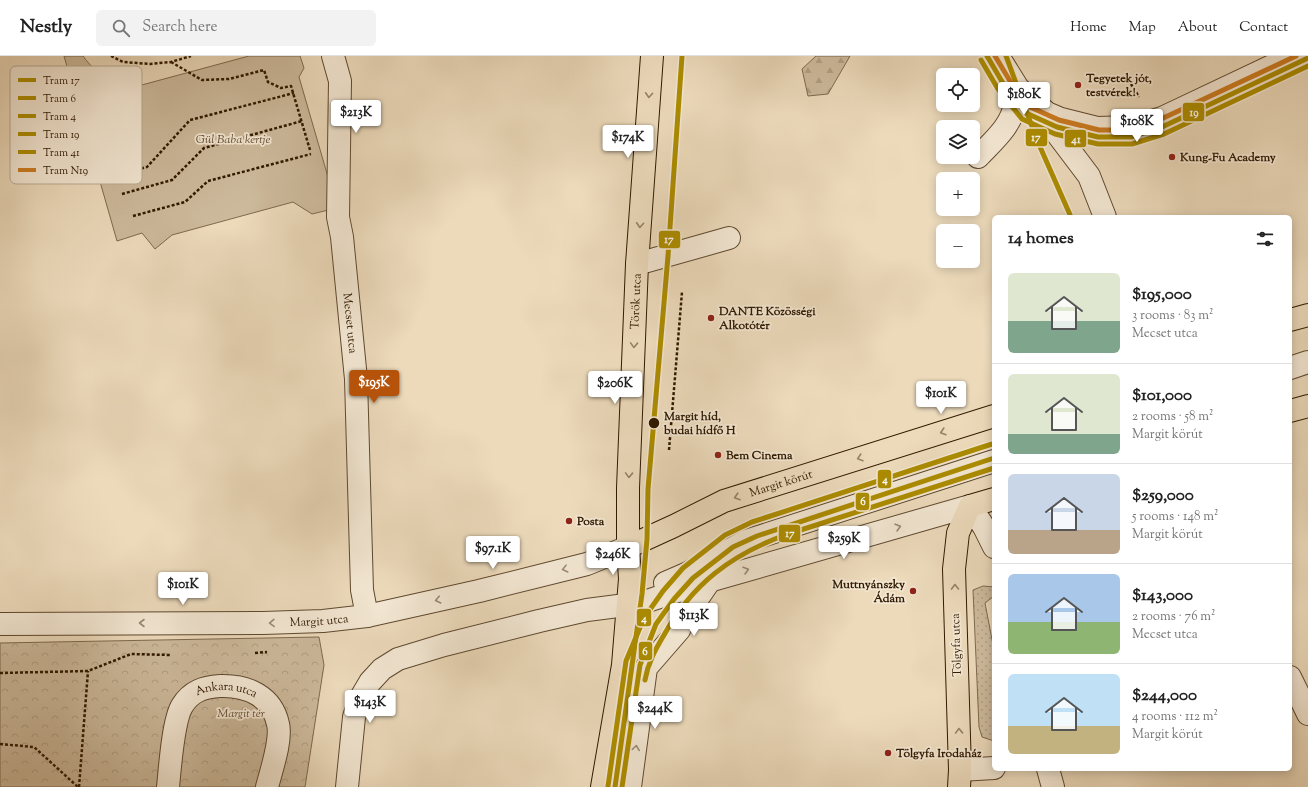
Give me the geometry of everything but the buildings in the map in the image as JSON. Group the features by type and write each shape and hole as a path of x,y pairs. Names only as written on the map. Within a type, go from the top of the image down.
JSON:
{"main road":[{"name":"Török utca","path":"628,547 628,488 637,264 652,56"},
{"path":"1292,319 1308,315"},
{"path":"1292,410 1308,406"},
{"name":"Margit körút","path":"628,547 724,501 992,417"},
{"path":"970,506 992,500"},
{"name":"Tölgyfa utca","path":"960,778 954,569 958,533 970,506"},
{"path":"602,787 623,665 630,579 628,547"}],"street":[{"name":"Mecset utca","path":"333,56 340,81 338,217 342,237 356,379 362,590 367,616"},
{"path":"998,56 1018,88 1058,125 1089,176 1104,215"},
{"path":"1058,125 1097,128 1132,127 1162,118 1293,56"},
{"path":"980,155 1003,132 1013,113 1016,100 1012,80"},
{"path":"637,264 729,238"},
{"path":"1292,367 1308,362"},
{"path":"628,604 642,594 688,573 746,541 992,462"},
{"path":"347,787 354,717 360,699 370,682 382,669 398,659 539,621 587,610 648,601 709,581 970,506 984,527 992,543"},
{"path":"630,787 646,668 679,630 687,614 709,581 732,560 746,541"},
{"name":"Margit utca","path":"0,624 263,623 323,621 367,616 479,591 587,564 628,547"},
{"path":"1292,681 1308,714"},
{"name":"Ankara utca","path":"168,787 174,737 181,708 190,696 201,689 210,686 239,686 249,689 265,700 275,714 279,731 267,787"},
{"path":"960,778 992,769"},
{"path":"1049,771 1053,787"}],"path":[{"path":"111,56 123,62 150,64 171,62 191,56"},
{"path":"171,62 202,80 229,79 264,70 268,82 281,88 291,86 309,146"},
{"path":"1131,84 1140,99"},
{"path":"142,168 147,167 190,120 294,93"},
{"path":"122,194 172,180 204,148 302,120"},
{"path":"133,216 185,202 208,181 311,154"},
{"path":"669,450 682,292"},
{"path":"0,673 88,671 131,654 171,655"},
{"path":"0,744 34,747 79,787 88,671"}],"green space":[{"name":"Gül Baba kertje","path":"64,56 83,56 91,66 67,66"},
{"name":"Gül Baba kertje","path":"249,56 300,56 304,68 299,77 337,208 312,214 293,202 172,235 155,249 142,233 117,241 101,184 142,184 142,85"},
{"path":"816,56 850,56 828,94 808,96 802,69"},
{"path":"983,586 992,587 992,598 985,603 992,640 992,740 982,737 979,727 973,590"},
{"name":"Margit tér","path":"319,637 324,665 305,787 0,787 0,643"}],"tram line":[{"name":"17","path":"615,787 642,594 647,539 648,489 668,256 682,56"},
{"name":"19","path":"987,56 1004,85 1026,113 1057,127 1098,137 1131,137 1162,127 1308,58"},
{"name":"N19","path":"995,56 1010,81 1030,107 1059,120 1099,130 1130,130 1159,120 1296,56"},
{"name":"17","path":"1006,56 1037,140 1070,215"},
{"name":"41","path":"981,60 998,89 1022,119 1055,134 1098,144 1132,144 1164,134 1308,66"},
{"name":"4","path":"608,786 626,661 644,618 663,591 683,568 725,535 752,522 992,444"},
{"name":"6","path":"622,787 640,665 656,624 674,599 693,578 733,547 757,536 992,459"},
{"name":"17","path":"645,680 652,657 675,617 700,586 730,562 765,543 785,535 992,469"}],"place":[{"name":"Tegyetek jót, testvérek!","path":"1078,85"},
{"name":"Kung-Fu Academy","path":"1172,157"},
{"name":"DANTE Közösségi Alkotótér","path":"711,318"},
{"name":"Margit híd, budai hídfő H","path":"654,423"},
{"name":"Bem Cinema","path":"718,455"},
{"name":"Posta","path":"569,521"},
{"name":"Muttnyánszky Ádám","path":"913,591"},
{"name":"Tölgyfa Irodaház","path":"888,753"}]}
